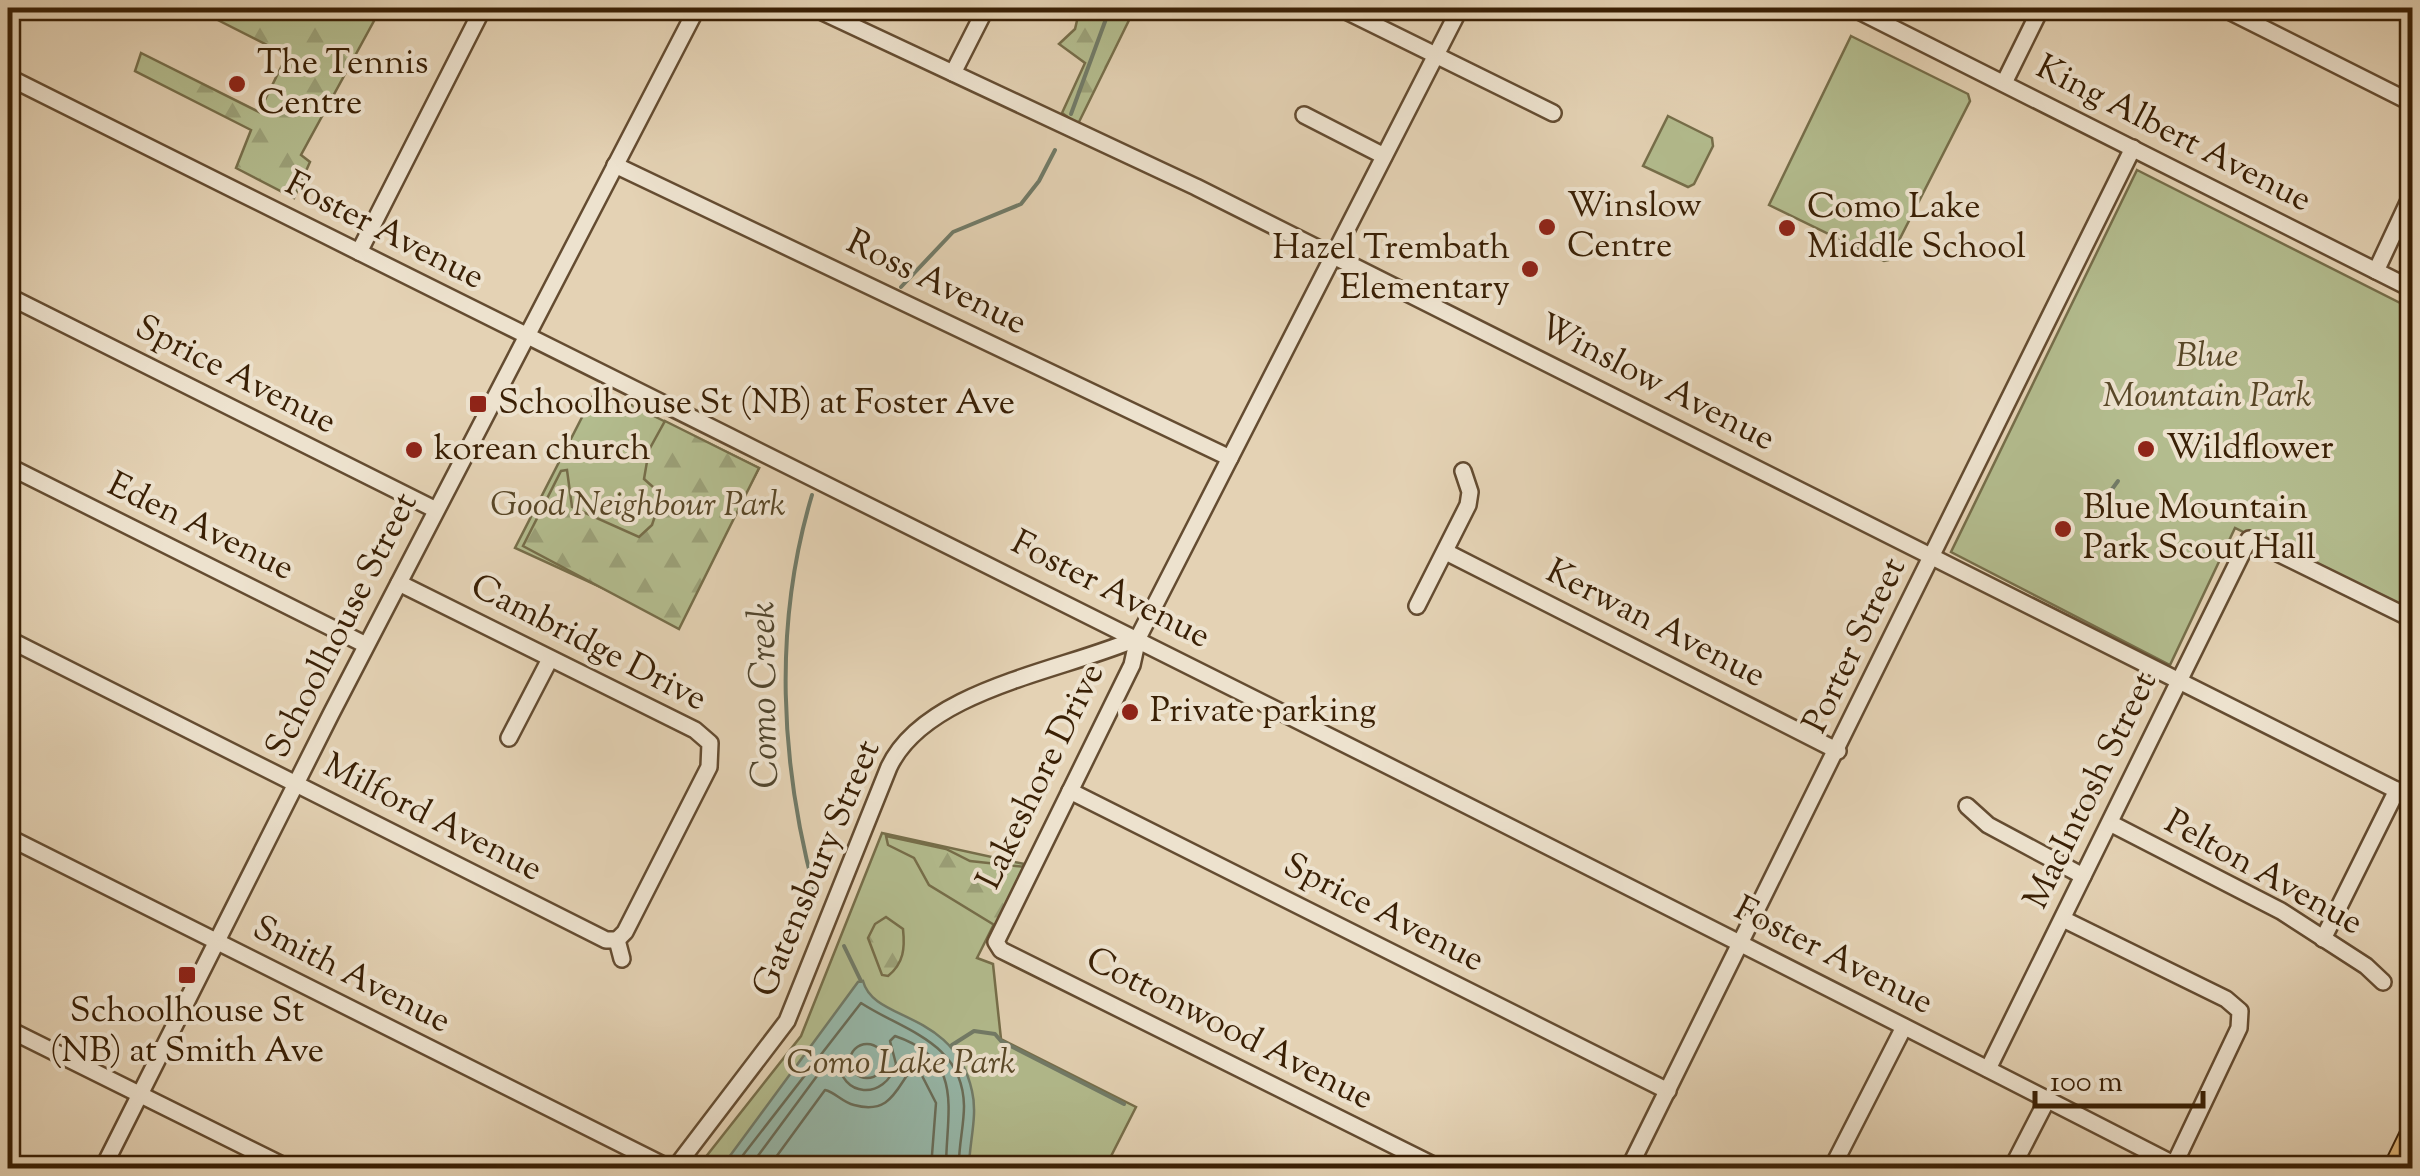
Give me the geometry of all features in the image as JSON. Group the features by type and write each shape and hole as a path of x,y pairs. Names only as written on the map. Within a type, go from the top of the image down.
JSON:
{"main road":[{"path":"2393,1168 2412,1129"}],"street":[{"path":"358,252 483,8"},
{"name":"Schoolhouse Street","path":"102,1168 366,645 697,8"},
{"name":"Winslow Avenue","path":"814,8 1333,256 2412,798"},
{"path":"953,73 986,8"},
{"path":"1340,8 1553,113"},
{"path":"1138,638 1460,8"},
{"name":"King Albert Avenue","path":"1853,8 2412,289"},
{"path":"2004,83 2041,8"},
{"path":"2224,8 2412,104"},
{"name":"Foster Avenue","path":"8,76 526,339 1138,638 2178,1167"},
{"path":"1304,115 1384,156"},
{"name":"Porter Street","path":"1630,1168 2133,148"},
{"name":"Ross Avenue","path":"615,165 1230,458"},
{"path":"2376,271 2412,194"},
{"name":"Sprice Avenue","path":"8,296 436,510"},
{"name":"Eden Avenue","path":"8,466 366,645"},
{"path":"1417,606 1468,505 1470,492 1463,471"},
{"name":"MacIntosh Street","path":"1988,1070 2250,539 2412,619"},
{"name":"Kerwan Avenue","path":"1446,552 1838,750"},
{"name":"Cambridge Drive","path":"400,583 695,730 712,750 709,767 626,932 617,940"},
{"name":"Lakeshore Drive","path":"996,942 1132,665 1138,638"},
{"name":"Gatensbury Street","path":"672,1168 784,1027 889,767 906,740 948,706 1138,638"},
{"name":"Milford Avenue","path":"8,640 606,940 617,940"},
{"path":"509,738 550,659"},
{"path":"2323,939 2397,790"},
{"name":"Sprice Avenue","path":"1070,791 1668,1091"},
{"path":"1966,806 1988,825 2083,876"},
{"name":"Pelton Avenue","path":"2110,823 2281,911 2383,982"},
{"name":"Smith Avenue","path":"8,837 672,1168"},
{"path":"2063,919 2232,1003 2240,1011 2239,1028 2178,1167"},
{"path":"617,940 622,960"},
{"name":"Cottonwood Avenue","path":"996,942 1001,950 1439,1168"},
{"path":"1832,1168 1904,1027"},
{"path":"8,1028 288,1168"},
{"path":"2012,1168 2047,1100"}],"green space":[{"path":"194,8 297,8 321,17 326,8 381,8 301,155 310,162 294,198 236,168 251,130 135,71 141,53 259,112 287,55"},
{"path":"1080,8 1135,8 1078,124 1062,113 1085,63 1059,44 1075,29"},
{"path":"1851,36 1968,94 1970,101 1889,260 1884,261 1769,205"},
{"path":"1668,116 1712,138 1713,146 1694,184 1688,187 1643,166"},
{"name":"Blue Mountain Park","path":"2137,170 2412,309 2412,615 2235,528 2170,665 1951,552"},
{"name":"Good Neighbour Park","path":"597,388 759,468 677,622 515,548"},
{"name":"Good Neighbour Park","path":"665,421 759,468 679,629 523,546 561,471 567,470 572,507 639,537 652,525 662,495 644,479 649,450"},
{"name":"Como Lake Park","path":"882,833 1024,864 977,958 993,964 1001,1039 1136,1107 1105,1168 697,1168 801,1036"},
{"path":"886,836 946,849 970,861 1026,867 996,926 929,885 914,858 888,845"},
{"path":"886,917 903,929 904,936 900,960 888,976 882,975 868,938 875,924"}],"water":[{"path":"863,981 882,1004 933,1031 963,1064 974,1100 969,1168 721,1168 858,982"}],"waterway":[{"name":"Como Creek","path":"1071,114 1110,8"},
{"name":"Como Creek","path":"901,287 953,232 1021,204 1055,150"},
{"path":"2107,496 2118,481"},
{"name":"Como Creek","path":"812,495 791,594 786,694 794,794 815,893"},
{"name":"Como Creek","path":"844,946 861,981"},
{"path":"952,1045 974,1031 995,1034 1001,1041 1124,1104"}],"place":[{"name":"The Tennis Centre","path":"237,84"},
{"name":"Winslow Centre","path":"1547,227"},
{"name":"Como Lake Middle School","path":"1787,228"},
{"name":"Hazel Trembath Elementary","path":"1530,269"},
{"name":"Schoolhouse St (NB) at Foster Ave","path":"478,404"},
{"name":"Wildflower","path":"2146,449"},
{"name":"korean church","path":"414,450"},
{"name":"Blue Mountain Park Scout Hall","path":"2063,529"},
{"name":"Private parking","path":"1130,712"},
{"name":"Schoolhouse St (NB) at Smith Ave","path":"187,975"}]}
